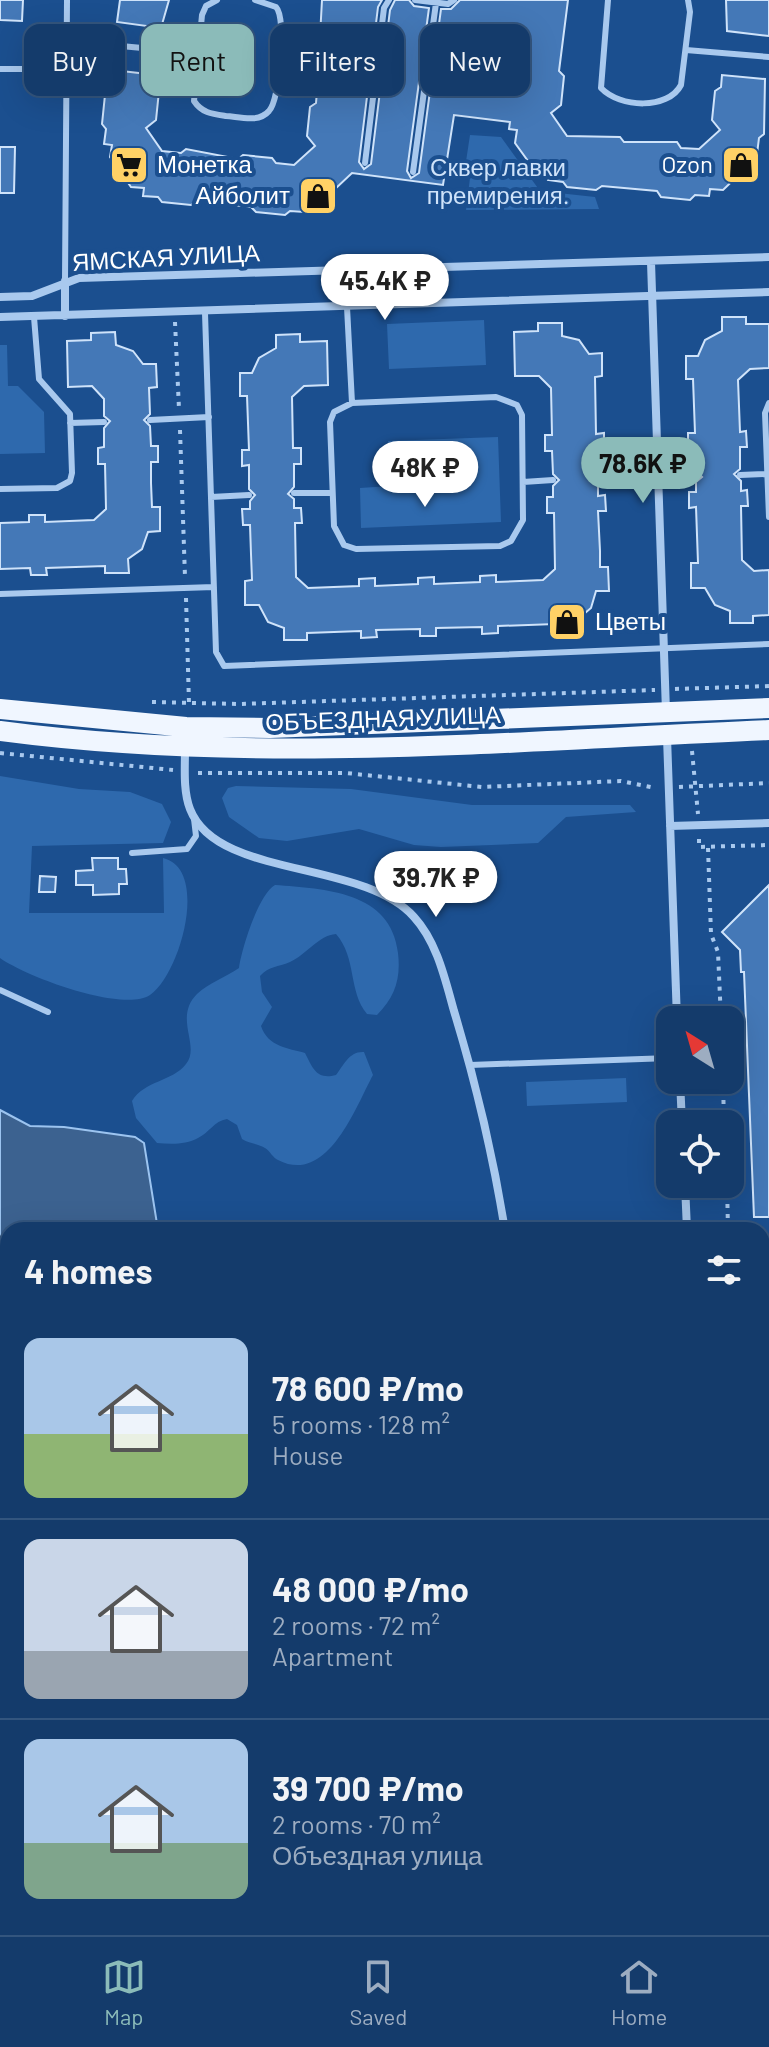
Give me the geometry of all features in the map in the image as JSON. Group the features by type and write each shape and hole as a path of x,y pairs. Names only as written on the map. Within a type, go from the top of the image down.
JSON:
{"main road":[{"name":"ОБЪЕЗДНАЯ УЛИЦА","path":"0,709 186,727 270,728 769,708"},
{"path":"666,713 667,734"},
{"path":"185,749 186,727"},
{"name":"ОБЪЕЗДНАЯ УЛИЦА","path":"0,731 85,742 185,749 268,750 769,730"}],"street":[{"name":"ЯМСКАЯ УЛИЦА","path":"0,297 32,296 79,278 769,257"},
{"path":"651,262 666,713"},
{"path":"65,281 65,316"},
{"path":"0,317 205,313 769,292"},
{"path":"667,734 676,1006"},
{"path":"185,749 185,772 193,815 214,838 235,850 360,884 385,895 414,916 434,948 470,1065 503,1222"},
{"path":"670,826 769,823"},
{"path":"686,1198 687,1222"}],"lane":[{"path":"67,0 67,24"},
{"path":"201,24 206,6 217,0"},
{"path":"195,96 199,109 252,118 270,111 274,103 284,24 276,7 255,0"},
{"path":"365,163 384,8 389,0"},
{"path":"417,0 448,4 454,0"},
{"path":"608,0 599,77 606,93 616,99 656,103 667,99 681,85 690,12 688,0"},
{"path":"413,172 436,3"},
{"path":"686,50 769,57"},
{"path":"0,69 24,69"},
{"path":"65,281 67,96"},
{"path":"347,307 352,403"},
{"path":"205,313 216,652 224,666 769,644"},
{"path":"0,489 57,488 70,481 70,423 66,408 39,379 34,317"},
{"path":"508,399 517,405 522,415 523,520 511,541 500,546 356,549 344,545 336,536 330,422 341,405 352,403 508,399"},
{"path":"769,403 765,413 769,517"},
{"path":"150,420 209,417"},
{"path":"70,423 104,422"},
{"path":"740,475 766,474"},
{"path":"598,479 696,476"},
{"path":"523,482 553,480"},
{"path":"294,493 332,493"},
{"path":"211,497 249,495"},
{"path":"0,594 214,587"},
{"path":"132,853 187,849 196,836 193,815"},
{"path":"0,990 48,1012"},
{"path":"470,1065 656,1058"}],"path":[{"path":"174,314 189,704"},
{"path":"150,702 189,704 769,686"},
{"path":"0,753 185,772 346,773 482,787 621,781 644,788 769,783"},
{"path":"708,847 711,934 718,952 720,1006"},
{"path":"727,1198 728,1222"}],"green space":[{"name":"Сквер лавки премирения.","path":"470,135 501,137 540,191 595,197 599,209 466,210 471,170 465,168"},
{"path":"484,320 486,365 389,369 387,324"},
{"path":"0,345 7,345 8,386 18,386 44,412 45,453 0,454"},
{"path":"498,437 501,522 361,528 360,488 390,486 388,441"},
{"path":"0,776 79,789 130,792 162,804 171,822 163,843 32,846 29,913 164,913 163,858 177,866 185,881 185,923 171,967 150,995 137,999 97,996 30,974 0,958"},
{"path":"228,788 351,789 472,805 630,805 636,812 566,817 538,843 441,847 414,845 359,829 287,841 259,838 229,817 222,798"},
{"path":"275,885 353,897 383,917 393,932 399,971 392,994 377,1015 367,1014 361,1005 347,953 336,934 324,938 296,959 270,968 260,976 262,992 272,1007 261,1026 268,1038 279,1046 305,1053 313,1068 324,1076 336,1075 351,1056 364,1052 373,1075 338,1139 326,1153 312,1162 296,1165 278,1160 265,1148 242,1139 237,1125 227,1119 193,1140 178,1144 157,1143 136,1118 132,1101 144,1089 186,1064 191,1049 187,1022 190,1003 202,990 239,968 257,910"},
{"path":"626,1078 627,1102 527,1106 526,1082"}],"shaded area":[{"path":"0,1110 30,1126 64,1127 135,1137 144,1143 157,1222 0,1222"}],"building":[{"path":"0,0 23,0 22,21 0,20"},
{"path":"120,0 169,0 162,24 117,22"},
{"path":"322,0 382,0 376,24 321,24"},
{"path":"395,0 409,0 414,6 429,8 427,24 420,24 420,75 407,171 411,178 419,173 429,96 530,96 530,24 439,24 441,9 451,9 460,0 568,0 559,71 564,76 561,105 551,113 567,136 620,137 624,142 677,142 681,148 699,149 720,130 712,120 715,91 721,87 722,75 765,79 764,134 759,138 757,154 750,153 749,165 723,190 710,189 709,196 695,195 690,200 661,197 657,191 602,186 596,190 567,187 563,182 548,180 549,173 536,172 515,143 517,130 509,129 510,122 454,115 443,185 352,173 317,206 305,205 304,212 290,211 285,215 256,212 251,207 196,201 191,205 162,202 158,197 143,196 144,188 131,187 110,157 112,145 104,144 105,96 125,96 125,71 141,73 141,96 158,96 156,120 146,128 162,151 181,153 186,149 238,159 243,155 272,158 276,163 294,165 315,146 307,136 310,107 316,103 316,96 367,96 359,162 364,169 371,164 379,96 404,96 404,24 388,24"},
{"path":"726,0 769,0 769,36 727,31"},
{"path":"0,147 15,147 14,193 0,193"},
{"path":"722,317 746,317 746,324 769,324 769,368 750,369 738,380 740,432 746,431 747,447 740,447 740,469 734,474 741,481 741,491 747,490 748,506 741,506 742,560 754,571 769,570 769,615 753,616 753,623 730,623 730,611 715,605 705,588 691,588 691,563 698,563 696,507 689,508 689,492 696,492 696,482 702,477 695,470 695,448 688,448 688,433 695,433 693,379 686,379 686,356 698,356 705,340 722,331"},
{"path":"538,323 562,323 562,336 579,340 589,354 602,353 602,376 595,377 596,434 604,433 604,449 597,449 597,473 592,480 598,485 598,496 605,495 606,511 598,511 600,567 608,567 609,591 596,591 591,608 578,619 578,631 555,632 555,624 498,626 498,633 482,634 482,627 436,628 436,636 420,636 420,629 376,630 377,637 361,638 361,631 307,633 307,640 284,640 284,628 268,622 259,605 245,605 245,581 252,580 250,525 243,525 242,509 250,509 250,501 255,495 249,489 249,465 242,466 242,450 249,450 247,396 240,396 240,373 252,373 259,358 276,348 276,335 300,334 300,342 327,341 328,385 304,386 292,397 293,448 301,448 301,464 294,464 294,487 288,494 294,499 294,508 301,508 302,523 295,523 296,577 308,588 359,586 359,579 375,578 375,586 418,584 418,578 434,577 434,584 480,582 480,576 496,575 496,582 543,580 555,569 554,513 547,513 547,497 553,497 553,486 559,480 553,474 552,451 545,451 545,435 552,435 551,388 539,376 515,376 514,332 538,331"},
{"path":"115,332 116,345 133,351 143,364 156,364 157,387 149,388 150,414 144,420 150,426 151,446 158,446 158,462 151,462 151,483 152,507 160,507 160,531 148,532 142,549 128,559 129,573 105,573 105,566 46,568 47,575 31,575 30,568 0,569 0,523 29,522 29,515 45,515 45,522 94,520 106,509 105,464 98,464 98,448 104,447 104,428 110,421 104,416 104,399 92,386 68,387 67,341 91,340 91,333"},
{"path":"92,858 118,858 118,869 126,869 127,884 119,884 119,894 93,895 93,885 76,885 76,871 93,870"},
{"path":"40,876 56,877 55,892 39,892"},
{"path":"769,885 769,1217 754,1217 744,972 741,972 740,950 722,932"}],"place":[{"name":"Монетка","path":"129,165"},
{"name":"Ozon","path":"741,165"},
{"name":"Айболит","path":"318,196"},
{"name":"Цветы","path":"567,622"}]}
